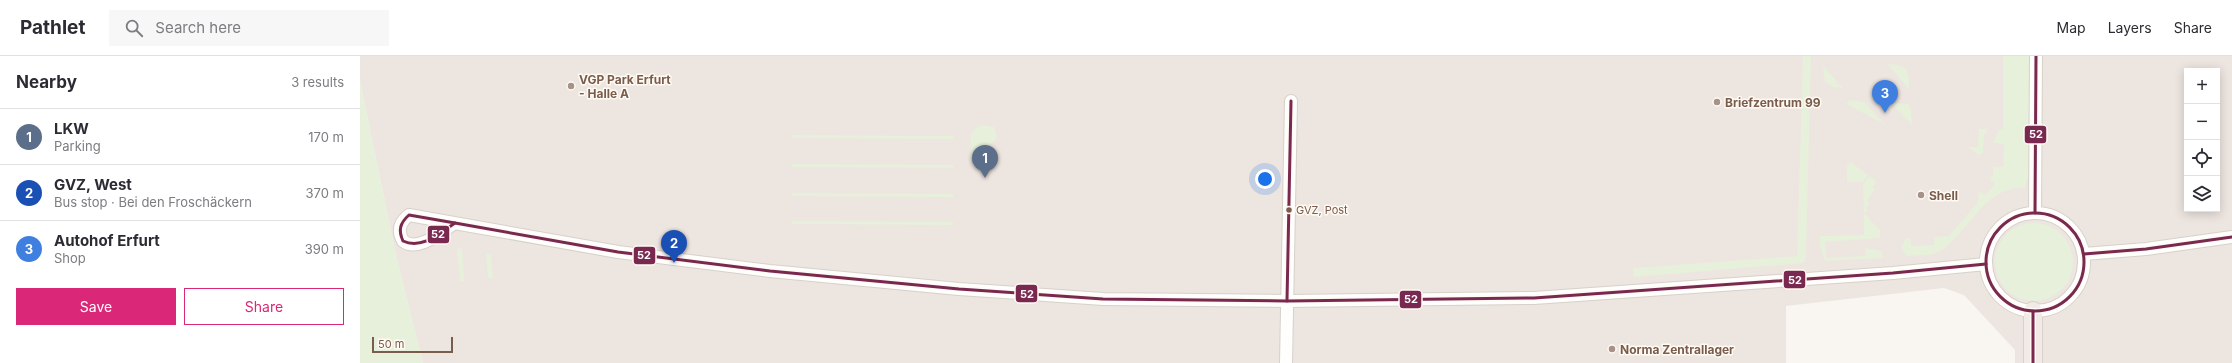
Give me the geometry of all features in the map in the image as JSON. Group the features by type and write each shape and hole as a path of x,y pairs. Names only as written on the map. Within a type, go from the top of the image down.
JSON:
{"highway":[{"path":"2033,363 2034,311"}],"street":[{"path":"2035,213 2036,56"},
{"path":"1286,363 1291,100"},
{"path":"2035,213 2053,216 2067,225 2078,238 2084,254 2084,268 2080,282 2073,294 2062,304 2048,310 2034,311 2020,309 2007,303 1997,293 1990,280 1986,264 1988,250 1994,235 2006,224 2020,216 2035,213"},
{"path":"455,223 618,252 923,286 1099,298 1287,301 1534,298 1893,273 1986,264"},
{"path":"2084,254 2146,249 2232,237"}],"shaded area":[{"path":"360,56 2232,56 2232,363 2015,363 2015,350 1964,295 1944,288 1786,306 1786,363 423,363 396,255 360,81"}],"green space":[{"path":"1803,56 1811,56 1806,257 1804,263 1634,277 1633,268 1797,256"},
{"path":"2003,56 2031,56 2029,173 2025,188 2011,189 1988,201 1952,242 1942,250 1930,255 1906,256 1901,247 1905,239 1911,238 1911,246 1934,245 1934,237 1949,236 1978,202 1979,190 1985,195 1995,184 1990,179 1993,174 1993,167 2003,167 2004,144 1993,143 1999,130 2003,130"},
{"path":"1887,64 1906,69 1909,77 1909,89"},
{"path":"1823,66 1843,88 1833,87 1825,82"},
{"path":"360,81 396,255 423,363 360,363"},
{"path":"1849,100 1864,102 1886,125 1846,104"},
{"path":"1891,103 1908,104 1911,110 1912,125"},
{"path":"984,125 994,127 997,136 996,140 970,157 971,133 979,126"},
{"path":"1979,129 1988,129 1984,136 1983,153 1979,155 1968,147 1978,147"},
{"path":"792,135 953,136 953,139 792,138"},
{"path":"1850,162 1868,175 1863,182 1847,182 1847,166"},
{"path":"792,164 953,165 953,168 792,167"},
{"path":"1870,176 1877,182 1872,187 1875,190 1867,200 1870,203 1866,209 1868,211 1864,212 1863,184"},
{"path":"792,193 953,194 953,197 792,196"},
{"path":"1864,213 1880,230 1880,238 1825,242 1826,258 1866,256 1865,248 1882,251 1883,258 1825,261 1820,246 1820,236 1864,235"},
{"path":"792,221 953,222 953,225 792,224"},
{"path":"2034,223 2049,226 2061,235 2070,247 2073,262 2070,277 2061,289 2049,298 2034,301 2019,298 2007,289 1998,277 1995,262 1998,247 2007,235 2019,226"},
{"path":"462,248 464,281 460,281 457,249"},
{"path":"486,254 491,254 493,278 488,278"}],"transit line":[{"name":"52","path":"2035,213 2036,56"},
{"name":"52","path":"1287,301 1291,101"},
{"name":"52","path":"2035,213 2054,217 2069,228 2080,243 2084,262 2080,281 2069,296 2054,307 2035,311 2016,307 2001,296 1990,281 1986,262 1990,243 2001,228 2016,217 2035,213"},
{"name":"52","path":"409,215 455,223 424,242 410,243 403,241 400,230 402,224 409,215"},
{"name":"52","path":"455,223 618,252 770,271 959,289 1103,299 1287,301 1534,298 1893,273 1986,264"},
{"name":"52","path":"2084,254 2146,249 2232,237"},
{"name":"52","path":"2033,311 2033,363"}],"place":[{"name":"VGP Park Erfurt - Halle A","path":"571,86"},
{"name":"Briefzentrum 99","path":"1717,102"},
{"name":"Autohof Erfurt","path":"1885,113"},
{"name":"LKW","path":"985,178"},
{"name":"Shell","path":"1921,195"},
{"name":"GVZ, Post","path":"1289,210"},
{"name":"GVZ, West","path":"674,263"},
{"name":"Norma Zentrallager","path":"1612,349"}]}
